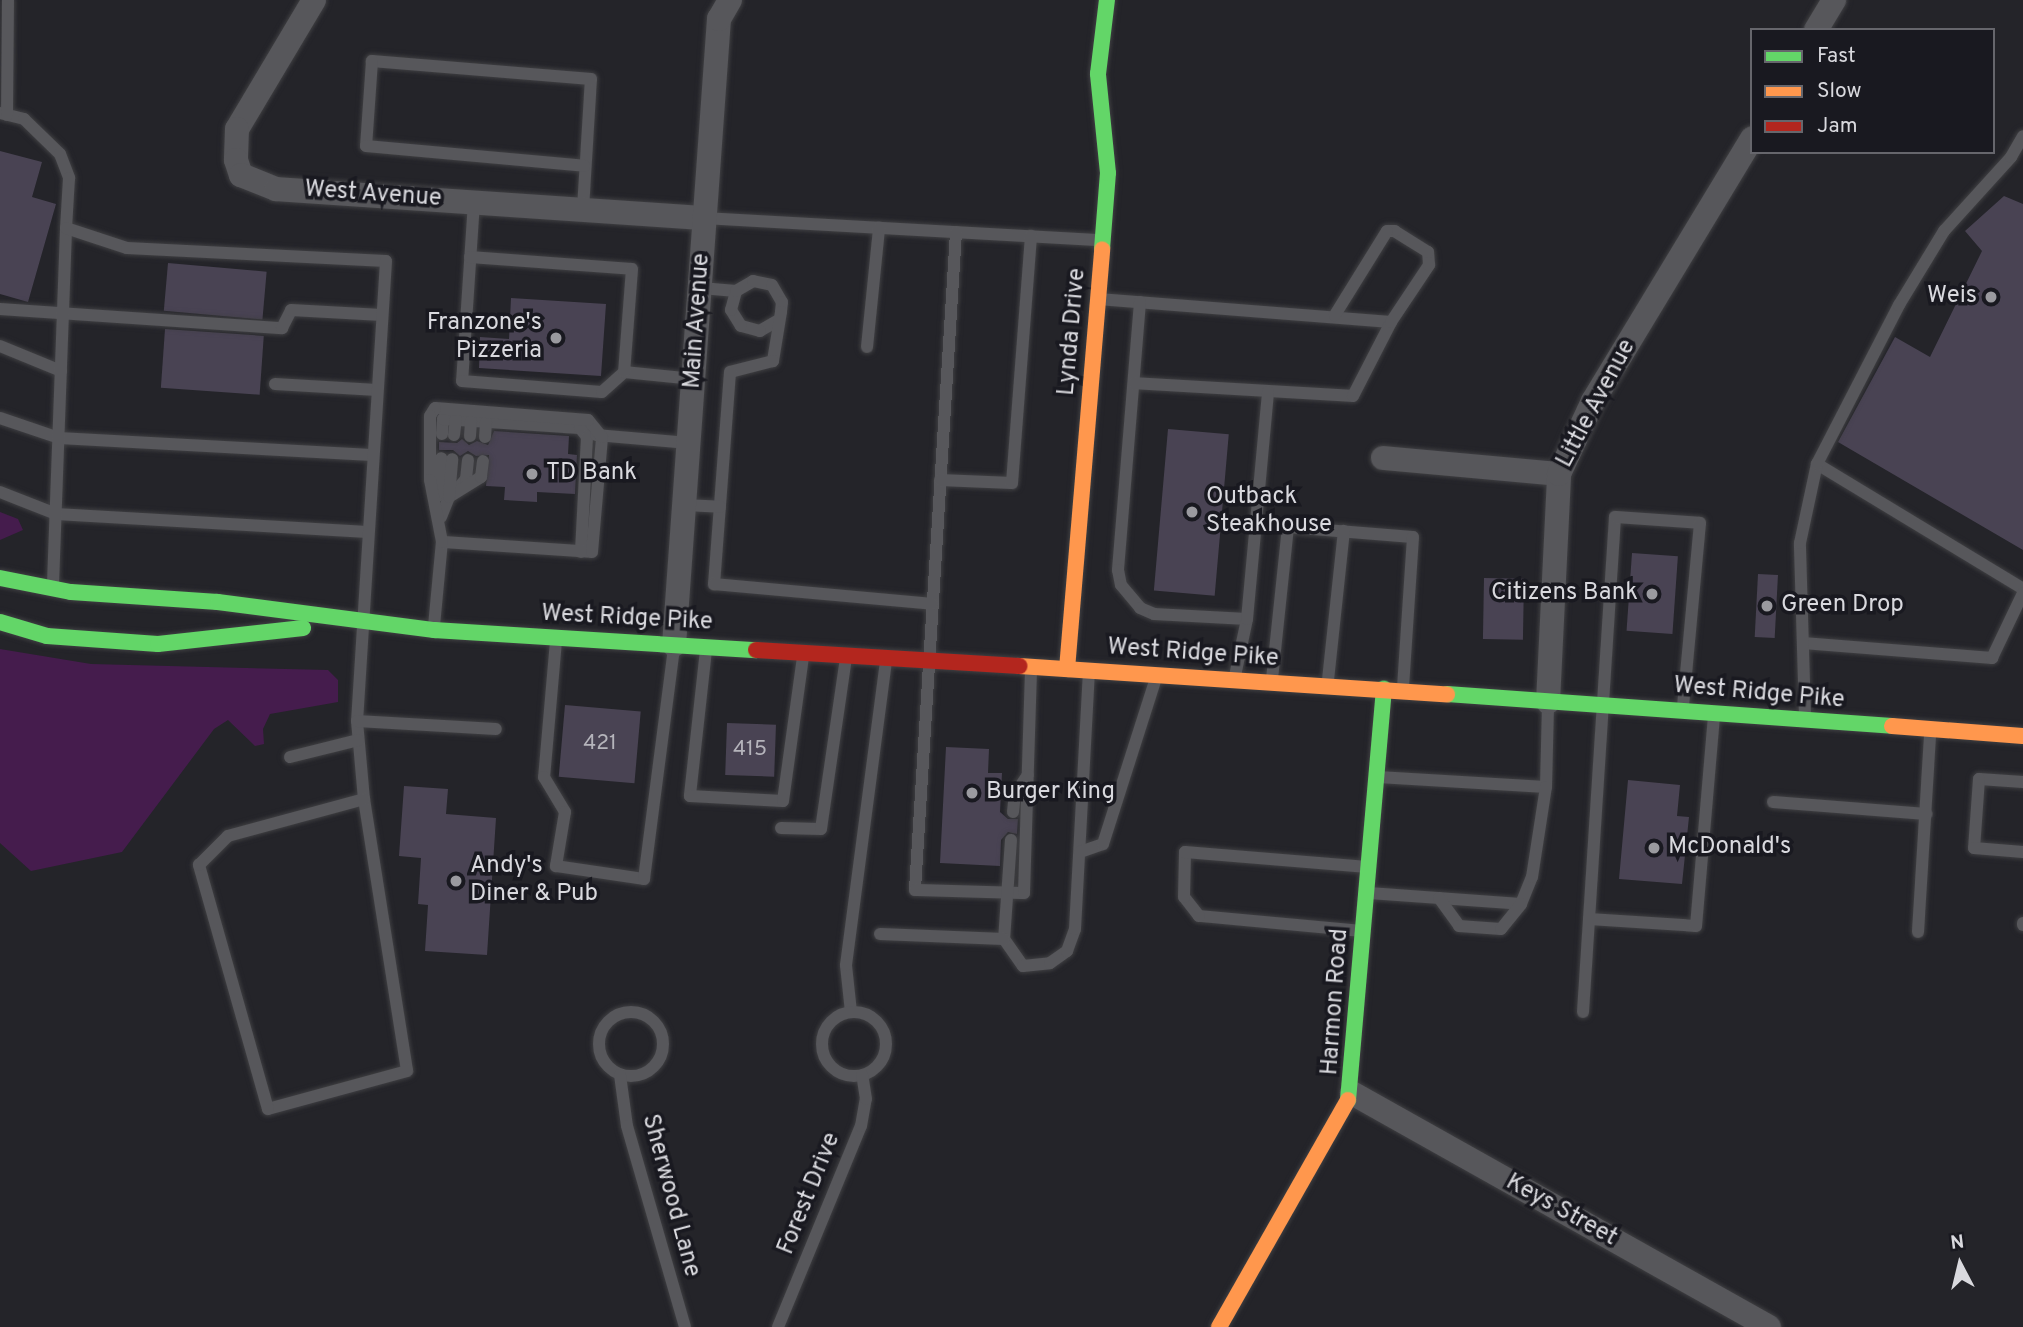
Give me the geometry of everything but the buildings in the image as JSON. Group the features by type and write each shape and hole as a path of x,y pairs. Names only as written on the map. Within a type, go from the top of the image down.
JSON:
{"main road":[{"name":"Lynda Drive","path":"1067,669 1108,173 1098,74 1107,0"},
{"name":"West Ridge Pike","path":"0,578 53,589 218,602 434,630 1384,689 2023,736"},
{"name":"West Ridge Pike","path":"0,622 47,636 158,644 360,622"},
{"name":"Harmon Road","path":"1219,1327 1352,1093 1384,689"}],"street":[{"name":"West Avenue","path":"314,0 237,129 236,160 241,175 276,188 705,218"},
{"name":"Main Avenue","path":"674,645 719,19 730,0"},
{"path":"1817,28 1834,0"},
{"name":"Little Avenue","path":"1548,702 1559,474 1593,401 1750,141"},
{"path":"1383,458 1559,474"},
{"name":"Keys Street","path":"1352,1093 1769,1327"}],"lane":[{"path":"8,0 3,114 34,127 60,154 69,178 53,589"},
{"path":"583,209 591,79 372,61 366,146 584,166"},
{"path":"1805,721 1800,543 1817,464 1899,305 1944,231 2011,157 2023,136"},
{"path":"470,257 632,269 624,372 602,392 462,381 470,257 474,202"},
{"path":"705,218 1103,240"},
{"path":"66,228 127,248 386,261 360,622 357,721 364,800 407,1071 268,1109 198,865 228,836 364,800"},
{"path":"867,347 879,228"},
{"path":"1134,383 1353,396 1391,322 1431,257 1395,231 1382,237 1335,315"},
{"path":"956,232 915,890 1024,893 1031,666"},
{"path":"940,480 1012,483 1031,236"},
{"path":"701,288 736,291 753,281 772,285 782,302 773,361 730,372 714,584 932,604"},
{"path":"736,291 731,310 741,326 760,331 777,321"},
{"path":"1098,299 1335,315 1391,322"},
{"path":"1140,302 1118,570 1121,585 1140,608 1154,614 1247,619"},
{"path":"0,309 282,328 291,310 382,314"},
{"path":"0,346 61,371"},
{"path":"624,372 694,379"},
{"path":"275,384 377,390"},
{"path":"1234,679 1247,619 1268,392"},
{"path":"438,506 430,481 429,416 435,408 588,420 602,437 586,552"},
{"path":"0,418 59,438 372,455"},
{"path":"448,435 443,419 580,428 602,437 689,443"},
{"path":"470,436 471,421"},
{"path":"485,437 486,422"},
{"path":"580,428 587,437 586,552"},
{"path":"434,630 442,542 438,506 446,459 449,497"},
{"path":"439,521 449,497 466,480 468,460"},
{"path":"449,497 481,477 483,461"},
{"path":"1803,643 1992,658 2023,591 1817,464"},
{"path":"0,492 56,514 367,533"},
{"path":"685,505 720,507"},
{"path":"1584,1012 1601,704 1615,517 1700,523 1682,710"},
{"path":"1272,682 1288,527 1413,537 1403,691"},
{"path":"1327,686 1344,531"},
{"path":"442,542 586,552"},
{"path":"557,637 544,777 565,812 556,866 644,879 674,645"},
{"path":"706,646 690,796 783,801 804,651"},
{"path":"781,828 821,829 846,654"},
{"path":"851,1012 846,965 887,657"},
{"path":"1011,840 1003,939 1024,966 1050,963 1067,951 1075,929 1089,670"},
{"path":"1080,852 1103,844 1157,674"},
{"path":"1438,898 1459,926 1502,929 1521,904 1532,877 1546,787 1548,702"},
{"path":"1589,919 1696,926 1714,712"},
{"path":"357,721 496,729"},
{"path":"1918,932 1930,729"},
{"path":"290,757 358,740"},
{"path":"1013,813 1015,794 1028,775"},
{"path":"1378,778 1546,787"},
{"path":"2023,782 1979,779 1974,848 2023,852"},
{"path":"1773,802 1927,814"},
{"path":"1364,931 1199,916 1184,897 1185,852 1371,867"},
{"path":"1369,893 1521,904"},
{"path":"880,934 1003,939"},
{"path":"851,1012 874,1019 885,1037 880,1062 862,1075 840,1073 822,1052 822,1041 831,1021 851,1012"},
{"path":"640,1013 659,1026 662,1056 646,1073 620,1075 599,1053 601,1031 617,1015 640,1013"},
{"name":"Sherwood Lane","path":"620,1075 627,1126 687,1326"},
{"name":"Forest Drive","path":"776,1326 860,1126 866,1099 862,1075"}],"shaded area":[{"path":"0,512 18,519 23,530 0,540"},
{"path":"0,649 91,664 328,670 338,680 338,702 270,714 263,729 264,744 255,746 228,720 214,729 122,852 31,871 0,843"}],"traffic: fast":[{"path":"1102,249 1108,173 1098,74 1107,0"},
{"path":"0,578 71,592 218,602 434,630 756,650"},
{"path":"0,622 47,636 158,644 303,628"},
{"path":"1348,1100 1384,689"},
{"path":"1447,694 1892,726"}],"traffic: slow":[{"path":"1067,669 1102,249"},
{"path":"1020,666 1447,694"},
{"path":"1892,726 2023,736"},
{"path":"1219,1327 1348,1100"}],"traffic: jam":[{"path":"756,650 1020,666"}],"place":[{"name":"Weis","path":"1991,297"},
{"name":"Franzone's Pizzeria","path":"556,338"},
{"name":"TD Bank","path":"532,474"},
{"name":"Outback Steakhouse","path":"1192,512"},
{"name":"Citizens Bank","path":"1652,594"},
{"name":"Green Drop","path":"1767,606"},
{"name":"Burger King","path":"972,793"},
{"name":"McDonald's","path":"1654,848"},
{"name":"Andy's Diner & Pub","path":"456,881"}]}
